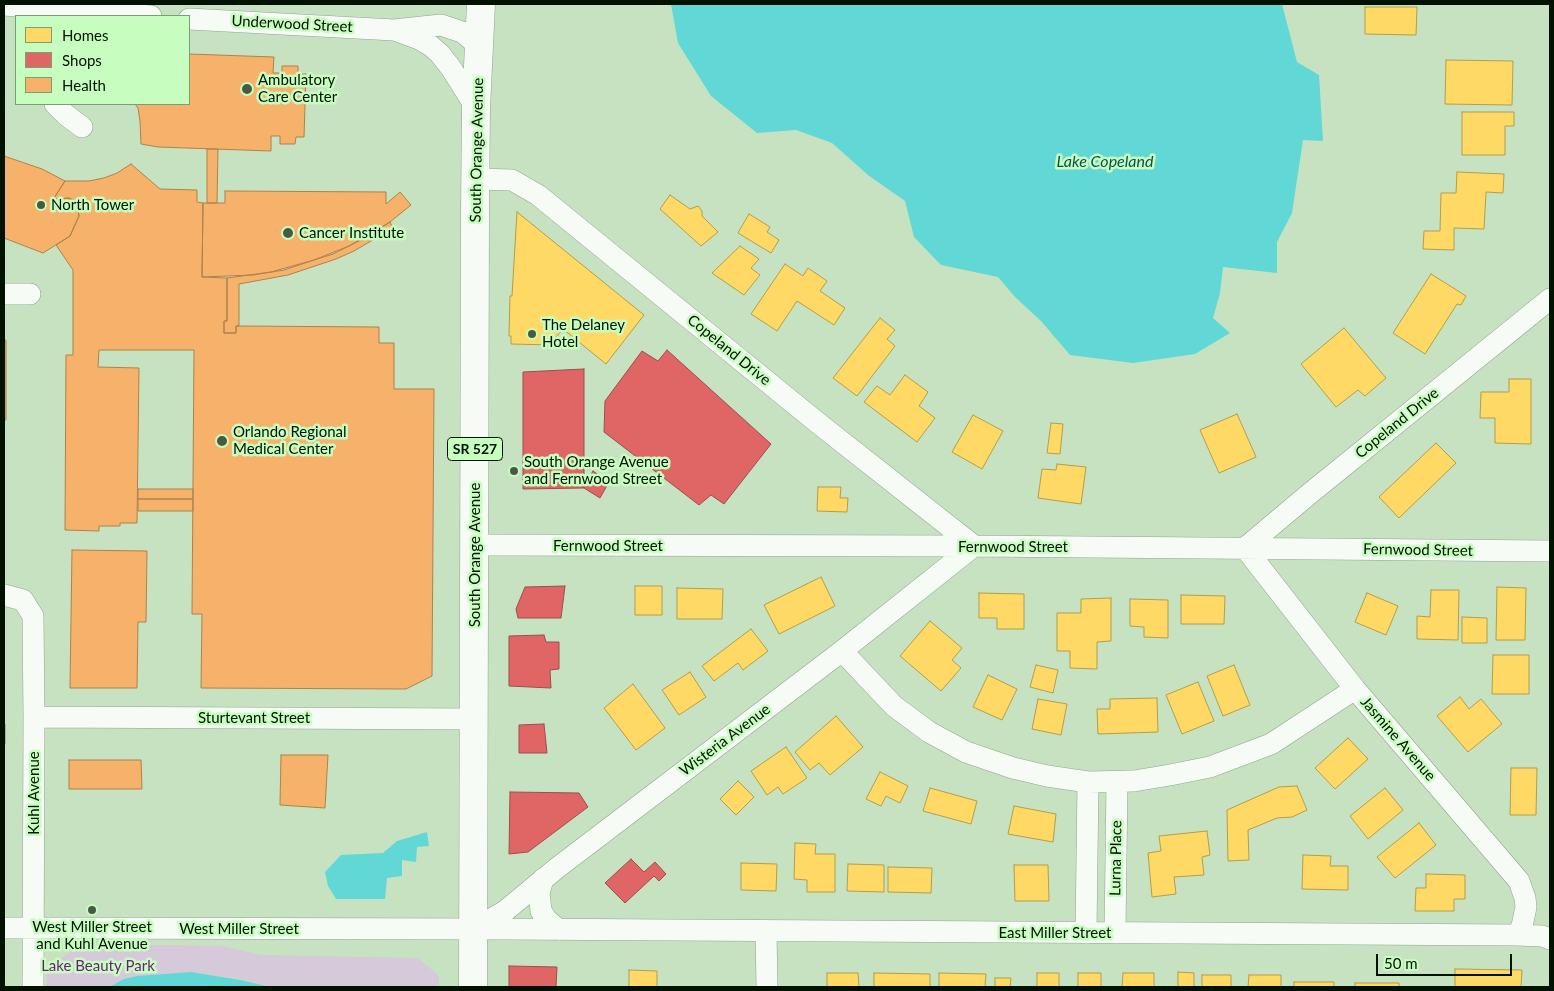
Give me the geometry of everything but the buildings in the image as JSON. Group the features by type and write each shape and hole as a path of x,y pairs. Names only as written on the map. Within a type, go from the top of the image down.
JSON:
{"main road":[{"name":"South Orange Avenue","path":"474,987 476,108 480,46 480,4"}],"street":[{"path":"4,5 38,10 132,15"},
{"name":"Underwood Street","path":"190,18 394,30 441,25 462,32 480,46"},
{"name":"Underwood Street","path":"394,30 419,39 440,54 452,68 476,108"},
{"path":"56,105 82,127"},
{"name":"Copeland Drive","path":"476,179 512,180 538,195 818,423 974,546"},
{"path":"4,294 30,294"},
{"name":"Copeland Drive","path":"1245,548 1550,299"},
{"name":"Fernwood Street","path":"475,545 974,546 1550,551"},
{"name":"Wisteria Avenue","path":"474,930 505,911 543,878 842,652 974,546"},
{"name":"Jasmine Avenue","path":"1245,548 1355,689 1519,880 1526,908 1522,926 1517,935"},
{"name":"Kuhl Avenue","path":"13,598 33,616 33,987"},
{"path":"842,652 894,706 929,732 966,752 1022,770 1088,782 1117,782 1170,776 1210,767 1271,744 1355,689"},
{"name":"Sturtevant Street","path":"34,716 474,719"},
{"name":"Lurna Place","path":"1086,933 1088,782"},
{"name":"Lurna Place","path":"1115,933 1117,782"},
{"path":"543,878 539,893 542,911 547,920 565,930"},
{"name":"West Miller Street","path":"4,928 474,930"},
{"path":"474,930 565,930"},
{"name":"East Miller Street","path":"565,930 1547,936"},
{"path":"766,931 767,987"}],"green space":[{"name":"Lake Beauty Park","path":"82,944 222,946 261,955 418,958 439,976 439,987 270,987 241,979 191,972 137,976 124,979 109,987 46,987 47,968"}],"water":[{"name":"Lake Copeland","path":"671,4 1282,4 1297,62 1319,75 1323,141 1303,140 1292,213 1277,242 1277,273 1223,267 1220,293 1213,318 1230,333 1195,354 1133,363 1070,355 1041,321 1015,297 998,277 941,265 914,237 905,201 868,175 832,143 796,130 757,133 711,96 678,43"},
{"path":"427,832 429,846 417,847 416,862 402,860 402,876 387,878 385,899 336,899 328,886 325,872 341,855 383,853 397,841"},
{"path":"191,972 270,987 109,987 124,979 137,976"}],"place":[{"name":"Ambulatory Care Center","path":"247,89"},
{"name":"North Tower","path":"41,205"},
{"name":"Cancer Institute","path":"288,233"},
{"name":"The Delaney Hotel","path":"532,334"},
{"name":"Orlando Regional Medical Center","path":"222,441"},
{"name":"South Orange Avenue and Fernwood Street","path":"514,471"},
{"name":"West Miller Street and Kuhl Avenue","path":"92,910"}]}
